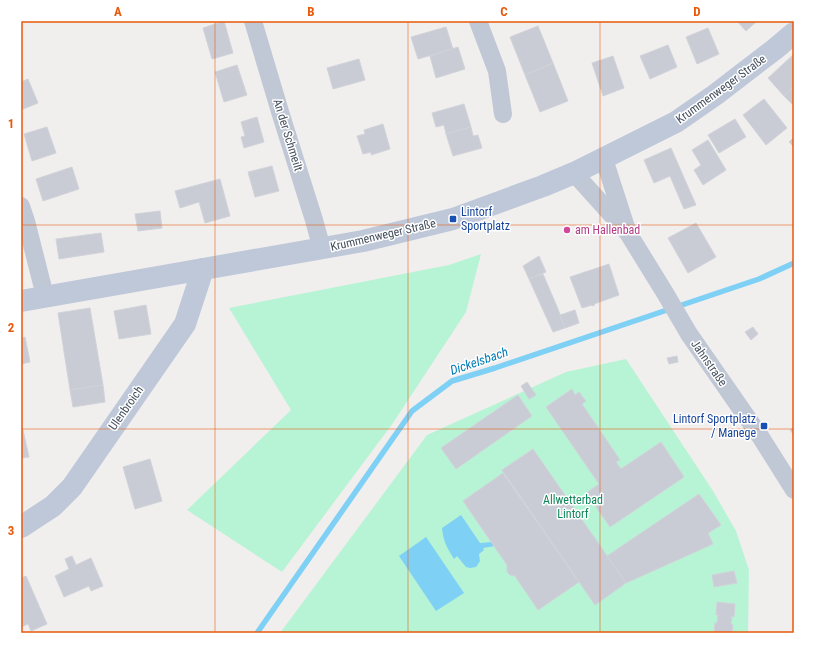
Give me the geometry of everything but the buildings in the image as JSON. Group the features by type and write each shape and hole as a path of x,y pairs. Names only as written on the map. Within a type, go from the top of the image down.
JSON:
{"main road":[{"name":"Krummenweger Straße","path":"21,301 322,249 368,240 453,219 574,173 676,122 715,95 794,34"},
{"name":"Ulenbroich","path":"21,527 54,506 72,487 184,324 203,269"}],"street":[{"name":"An der Schmeilt","path":"253,21 322,249"},
{"path":"478,21 497,71 503,114"},
{"name":"Jahnstraße","path":"604,159 628,233"},
{"name":"Jahnstraße","path":"574,173 628,233 686,328 760,436 794,490"},
{"path":"21,206 45,296"}],"green space":[{"path":"481,254 466,312 393,423 282,572 187,510 291,410 229,308 449,265"},
{"name":"Allwetterbad Lintorf","path":"626,359 713,491 736,531 749,570 748,633 280,633 427,435 566,372"}],"water":[{"path":"461,515 480,543 492,542 495,546 483,548 484,550 479,554 480,561 476,567 466,567 457,556 454,559 444,541 442,528"},
{"path":"426,537 464,593 436,611 399,556"}],"waterway":[{"name":"Dickelsbach","path":"257,633 412,411 452,381 495,368 759,279 794,263"}],"place":[{"name":"Lintorf Sportplatz","path":"453,219"},
{"name":"am Hallenbad","path":"567,230"},
{"name":"Lintorf Sportplatz / Manege","path":"764,426"}]}
